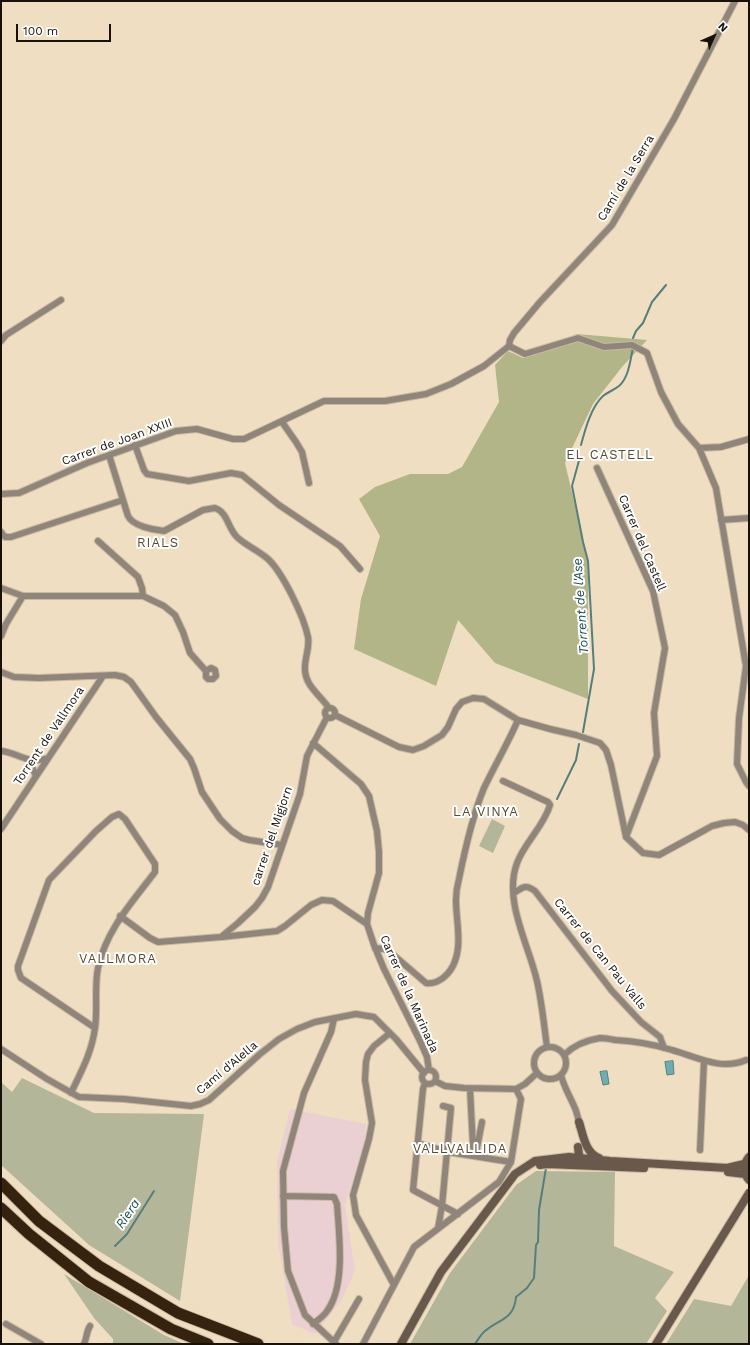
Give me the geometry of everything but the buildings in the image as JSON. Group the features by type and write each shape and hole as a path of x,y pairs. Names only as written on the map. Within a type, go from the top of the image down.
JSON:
{"highway":[{"path":"1,1183 39,1221 99,1266 178,1313 258,1344"},
{"path":"1,1208 29,1234 90,1282 171,1329 208,1344"}],"street":[{"name":"Camí de la Serra","path":"509,346 510,340 514,333 540,302 612,225 674,119 735,1"},
{"path":"1,341 6,335 61,300"},
{"path":"509,346 525,354 578,338 604,347 632,345 647,352 661,392 678,424 699,448 716,488 746,666 739,718 737,764 749,786"},
{"name":"Carrer de Joan XXIII","path":"1,494 19,493 87,463 176,431 188,429 207,431 233,439 244,439 324,401 385,401 426,394 451,384 484,366 509,346"},
{"path":"282,422 302,452 310,483"},
{"path":"699,448 721,447 749,439"},
{"path":"135,445 144,470 147,474 189,481 231,473 242,475 279,505 340,546 360,569"},
{"path":"109,455 128,516 131,520 161,531 166,530 178,522 203,510 215,508 222,512 238,539 269,560 288,589 298,610 308,639 305,667 307,680 310,687 328,708 334,708 335,715"},
{"name":"Carrer del Castell","path":"597,468 653,591 665,648 654,713 657,756 626,837"},
{"path":"1,532 8,537 123,500"},
{"path":"721,520 749,518"},
{"path":"98,541 138,577 143,596"},
{"path":"1,588 23,596 143,596 164,606 175,615 190,653 206,671"},
{"path":"1,636 6,624 23,596"},
{"path":"1,672 14,677 38,678 121,676 131,682 156,717 190,759 199,786 205,798 220,819 237,835 249,840 282,845"},
{"name":"Torrent de Vallmora","path":"1,829 103,676"},
{"path":"335,715 399,747 412,750 424,746 442,735 448,727 456,709 462,702 473,698 484,699 518,720 550,730 576,735 600,743 606,750 611,765 626,837 643,853 659,855 712,826 735,822 743,825 749,830"},
{"path":"328,708 325,713 327,717 332,718 335,715"},
{"name":"carrer del Migjorn","path":"221,937 238,924 262,898 268,886 300,794 307,756 327,717"},
{"path":"375,948 384,949 390,952 426,983 430,984 443,978 450,971 455,962 458,950 456,898 470,829 484,789 518,720"},
{"path":"313,743 361,784 369,796 377,831 379,873 368,912 367,924"},
{"path":"1,751 16,754 29,760 41,760 48,758"},
{"path":"29,760 36,776"},
{"path":"503,781 548,802 550,805 547,814 530,838 517,864 514,880 517,916 537,982 547,1047"},
{"path":"71,1093 89,1054 95,1028 97,1007 96,982 98,966 120,916 155,872 156,868 155,864 125,819 119,814 112,817 96,831 49,880 18,966 21,978 95,1028"},
{"name":"Carrer de Can Pau Valls","path":"514,893 523,887 530,887 535,891 612,991 640,1022 660,1037 664,1048"},
{"name":"Carrer de la Marinada","path":"221,937 277,931 311,905 322,900 333,901 367,924 384,969 427,1057 427,1071"},
{"path":"120,916 150,938 158,942 221,937"},
{"name":"Camí d'Alella","path":"1,1049 79,1097 137,1100 191,1106 209,1100 279,1039 297,1029 315,1022 356,1014 374,1017 427,1071"},
{"path":"334,1019 331,1032 298,1109 283,1170 284,1227 288,1271 305,1315 335,1343 359,1298"},
{"path":"390,1033 374,1046 368,1054 366,1062 366,1080 372,1123 353,1195 356,1215 394,1285"},
{"path":"564,1055 575,1046 600,1038 640,1042 719,1064 737,1064 748,1060 749,1052"},
{"path":"547,1047 557,1049 564,1055 566,1066 561,1075 557,1078 548,1080 537,1073 534,1067 535,1057 538,1052 547,1047"},
{"path":"700,1150 704,1061"},
{"path":"435,1081 435,1074 427,1071 422,1077 425,1083 423,1089 413,1190 458,1214"},
{"path":"435,1081 445,1086 470,1089 516,1089 525,1084 537,1073"},
{"path":"561,1075 587,1147 595,1156 610,1161"},
{"path":"425,1083 431,1084 435,1081"},
{"path":"470,1089 473,1148 476,1154"},
{"path":"363,1344 414,1248 498,1182 511,1162 521,1099 516,1089"},
{"path":"438,1228 448,1152 451,1108 443,1106"},
{"path":"476,1154 482,1122"},
{"path":"579,1122 579,1155 588,1163 623,1165 628,1168"},
{"path":"472,1127 480,1130"},
{"path":"417,1143 448,1152 476,1154 511,1162"},
{"path":"569,1157 578,1147"},
{"path":"525,1167 564,1162 579,1162 586,1155 587,1147"},
{"path":"401,1344 441,1272 515,1174 535,1161 569,1157 726,1168 744,1164 749,1157"},
{"path":"546,1164 733,1172 748,1179"},
{"path":"744,1164 748,1179"},
{"path":"656,1344 749,1193"},
{"path":"283,1196 334,1197 337,1204 339,1280 327,1311 312,1322"},
{"path":"6,1324 41,1344"},
{"path":"84,1344 86,1332 90,1326"}],"shaded area":[{"path":"290,1109 366,1124 365,1141 345,1205 355,1271 341,1301 315,1334 292,1324 278,1243 277,1162"}],"green space":[{"path":"577,334 647,340 622,367 593,404 565,463 588,561 588,699 495,663 458,620 436,686 354,649 361,599 380,536 359,499 375,487 410,474 448,474 462,467 499,402 495,365 508,351 523,358"},
{"path":"492,819 505,826 493,853 479,846"},
{"path":"22,1078 94,1113 204,1114 180,1301 89,1245 1,1165 1,1082 12,1092"},
{"path":"536,1171 615,1172 614,1246 674,1272 655,1298 667,1311 646,1344 410,1344 450,1273 516,1185"},
{"path":"64,1274 164,1335 184,1344 113,1344 113,1339 94,1318"},
{"path":"749,1275 749,1344 666,1344 694,1299 731,1306"}],"water":[{"path":"673,1061 674,1074 667,1075 665,1062"},
{"path":"607,1071 609,1084 603,1085 600,1072"}],"waterway":[{"name":"Torrent de l'Ase","path":"633,338 636,331 643,323 652,302 666,285"},
{"name":"Torrent de l'Ase","path":"581,445 589,419 595,406 603,396 619,386 625,378 629,368 633,348"},
{"name":"Torrent de l'Ase","path":"580,457 572,486 588,561 594,669 583,732"},
{"name":"Torrent de l'Ase","path":"557,799 576,760 579,744"},
{"name":"Torrent de l'Ase","path":"475,1344 485,1331 509,1315 515,1305 516,1297 527,1288 534,1278 536,1245 538,1242 539,1210 546,1168"},
{"name":"Riera","path":"115,1246 127,1234 154,1191"}],"district":[{"name":"EL CASTELL","path":"610,455"},
{"name":"RIALS","path":"158,543"},
{"name":"LA VINYA","path":"486,812"},
{"name":"VALLMORA","path":"118,959"},
{"name":"VALLVALLIDA","path":"460,1149"}]}
